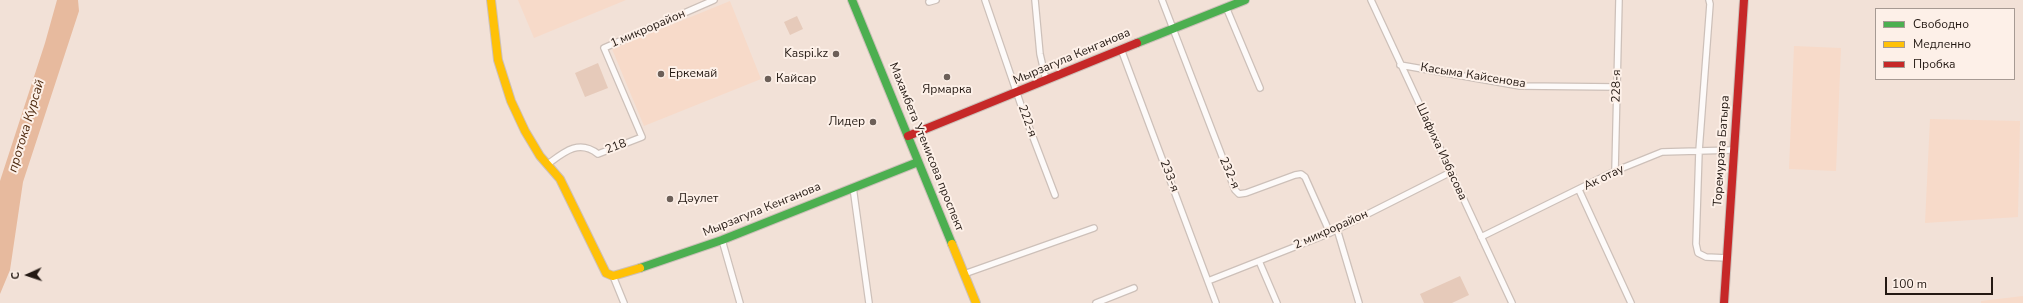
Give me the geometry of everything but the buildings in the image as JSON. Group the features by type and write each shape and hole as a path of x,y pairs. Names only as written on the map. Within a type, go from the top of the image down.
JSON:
{"street":[{"path":"491,0 498,60 511,101 528,137 540,156 560,179 606,273 613,276 624,303"},
{"name":"1 микрорайон","path":"642,137 604,48 714,0"},
{"name":"Махамбета Утемисова проспект","path":"852,0 976,303"},
{"path":"929,2 936,0"},
{"name":"222-я","path":"985,0 1017,93 1055,195"},
{"path":"1035,0 1040,54 1046,80"},
{"path":"1162,0 1173,29"},
{"name":"Мырзагула Кенганова","path":"908,136 1245,0"},
{"name":"Шафиха Избасова","path":"1371,0 1512,303"},
{"name":"228-я","path":"1615,171 1618,0"},
{"path":"1709,0 1710,4 1699,151 1696,244 1698,253 1706,257 1727,258"},
{"name":"Торемурата Батыра","path":"1724,303 1744,0"},
{"path":"1226,7 1260,88"},
{"name":"232-я","path":"1173,29 1234,190 1239,194 1246,193 1294,174 1300,174 1305,178 1330,232"},
{"name":"233-я","path":"1121,49 1216,303"},
{"name":"Касыма Кайсенова","path":"1400,64 1520,86 1617,87"},
{"name":"218","path":"548,164 561,154 578,147 587,147 598,154 642,137"},
{"name":"Ак отау","path":"1481,237 1615,171 1662,152 1734,150"},
{"name":"Мырзагула Кенганова","path":"613,276 620,275 722,240 918,162"},
{"name":"2 микрорайон","path":"1208,281 1337,229 1451,172"},
{"path":"853,187 869,303"},
{"path":"1579,190 1631,303"},
{"path":"964,274 1094,228"},
{"path":"1337,229 1359,303"},
{"path":"722,240 740,303"},
{"path":"1259,261 1277,303"},
{"path":"1096,303 1104,302 1134,288"}],"shaded area":[{"path":"518,0 626,0 534,38"},
{"path":"730,1 761,79 644,126 612,49"},
{"path":"797,16 803,29 790,35 784,22"},
{"path":"1794,46 1841,48 1836,171 1789,169"},
{"path":"598,63 608,88 585,97 575,73"},
{"path":"1930,119 2020,121 2018,217 1925,223"},
{"path":"1460,276 1469,295 1452,303 1424,303 1420,294"},
{"path":"2023,296 2023,303 1981,303 1981,301"}],"water":[{"name":"протока Курсай","path":"57,0 78,0 79,11 23,182 10,270 0,294 0,181 45,43"}],"traffic: fast":[{"path":"852,0 952,244"},
{"path":"1137,43 1245,0"},
{"path":"640,268 722,240 918,162"}],"traffic: slow":[{"path":"491,0 498,60 511,101 525,131 540,156 560,179 606,273 613,276 640,268"},
{"path":"952,244 976,303"}],"traffic: jam":[{"path":"1724,303 1744,0"},
{"path":"908,136 1137,43"}],"place":[{"name":"Kaspi.kz","path":"836,54"},
{"name":"Еркемай","path":"661,74"},
{"name":"Ярмарка","path":"947,77"},
{"name":"Кайсар","path":"768,79"},
{"name":"Лидер","path":"873,122"},
{"name":"Дәулет","path":"670,199"}]}
